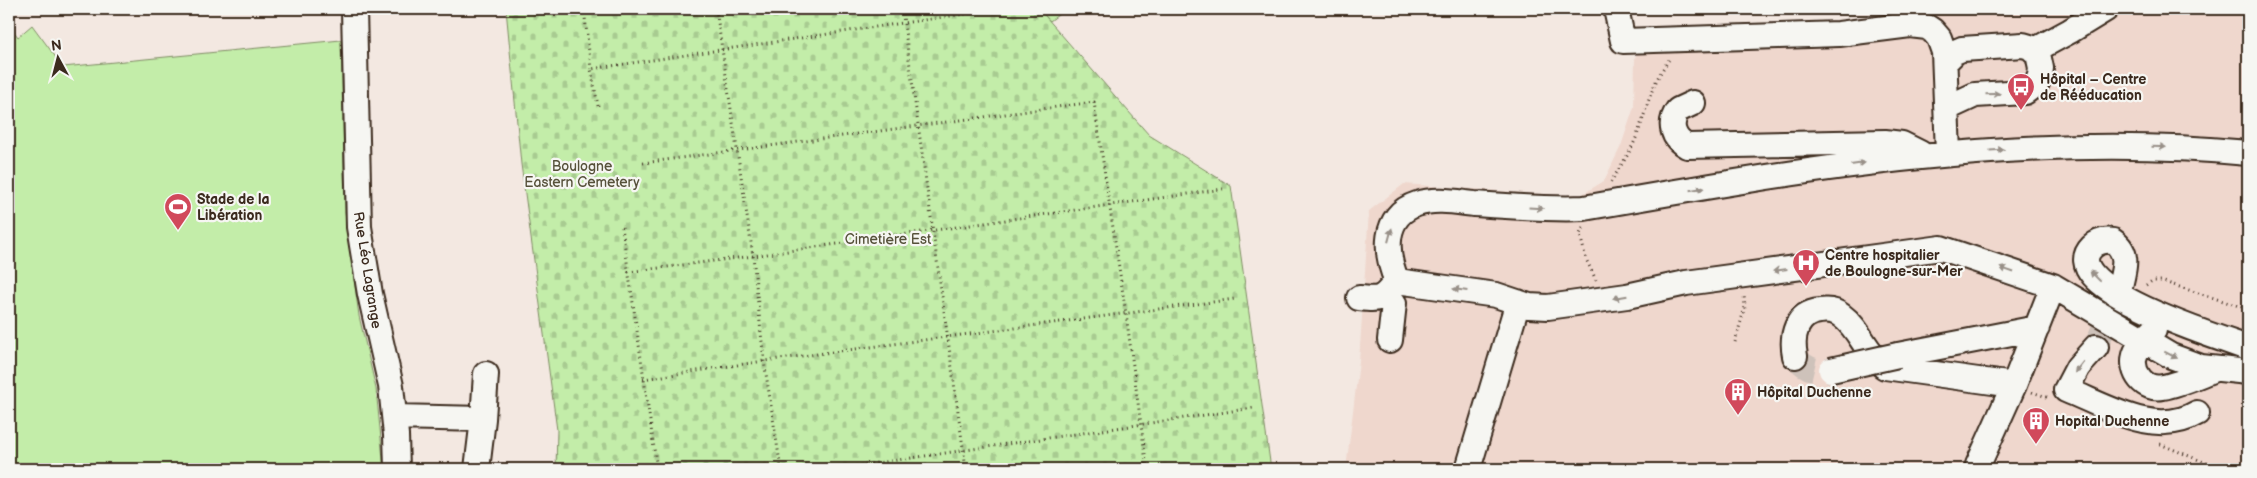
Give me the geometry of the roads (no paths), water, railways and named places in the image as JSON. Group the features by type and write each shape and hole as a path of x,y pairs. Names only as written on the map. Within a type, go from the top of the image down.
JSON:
{"street":[{"name":"Rue Léo Lagrange","path":"354,9 359,227 372,301 391,386 398,469"},
{"path":"1616,9 1624,41 1839,34 1918,25 1927,27 1939,38 1946,61 1947,108 1937,154"},
{"path":"2035,50 2106,9"},
{"path":"1946,61 1956,52 1968,48 2023,45 2035,50 2040,59 2041,68 2037,83 2032,88 2017,93 1976,95 1947,108"},
{"path":"1693,103 1678,110 1672,122 1675,136 1680,143 1687,146 1886,142 1902,144 1937,154"},
{"path":"1390,340 1394,303 1388,258 1388,242 1397,219 1415,204 1444,202 1564,209 1596,206 1842,166 1937,154 2085,146 2175,148 2248,153"},
{"path":"2120,286 2125,263 2123,250 2113,241 2098,242 2089,250 2087,260 2089,270 2095,278 2142,308 2248,348"},
{"path":"1392,288 1496,295 1529,306 1548,307 1602,300 1686,283 1941,248 2095,298 2133,320 2188,363 2215,369 2248,372"},
{"path":"1978,465 2014,385 2054,286"},
{"path":"1359,298 1375,300 1384,297 1392,288"},
{"path":"1468,469 1518,302"},
{"path":"1796,356 1794,337 1798,324 1809,314 1824,311 1837,313 1847,320 1878,363 1892,369 2014,385"},
{"path":"1831,370 2037,328"},
{"path":"2150,334 2248,359"},
{"path":"2150,334 2138,348 2134,363 2138,376 2148,386 2163,387 2215,369"},
{"path":"2096,347 2078,367 2066,390 2139,419 2158,423 2178,421 2197,413"},
{"path":"477,469 486,374"},
{"path":"395,417 483,419"}],"tunnel":[{"path":"2096,347 2120,286"},
{"path":"1795,356 1811,369 1831,370"}],"place":[{"name":"Hôpital – Centre de Rééducation","path":"2021,111"},
{"name":"Stade de la Libération","path":"178,231"},
{"name":"Centre hospitalier de Boulogne-sur-Mer","path":"1806,287"},
{"name":"Hôpital Duchenne","path":"1738,416"},
{"name":"Hopital Duchenne","path":"2036,445"}],"park label":[{"name":"Boulogne Eastern Cemetery","path":"582,174"},
{"name":"Cimetière Est","path":"888,239"}]}
